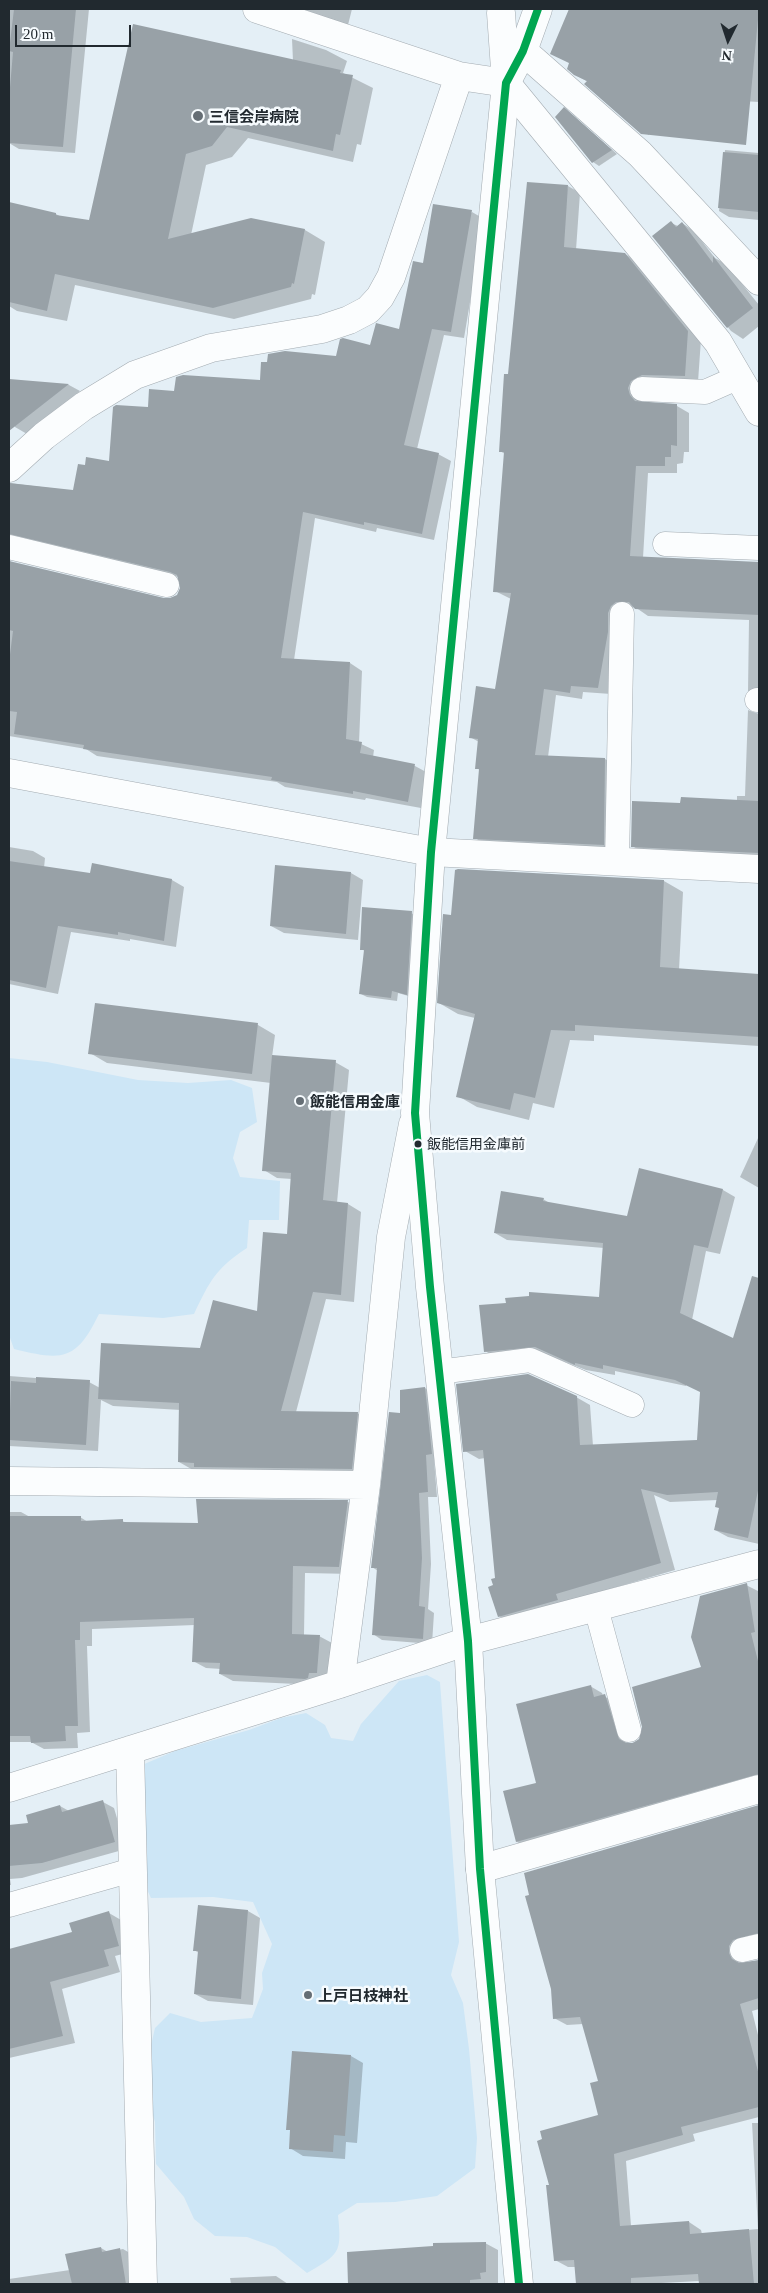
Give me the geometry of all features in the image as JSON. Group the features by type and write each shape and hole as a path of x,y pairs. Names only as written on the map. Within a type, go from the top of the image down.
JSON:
{"street":[{"path":"256,9 459,76 506,83 718,342 759,412"},
{"path":"506,83 523,51 538,9"},
{"path":"340,1684 366,1485 391,1236 415,1113 431,852 506,83 499,10"},
{"path":"523,51 640,154 759,280"},
{"path":"9,468 44,436 84,406 135,375 211,348 322,329 349,320 368,310 380,297 390,277 459,76"},
{"path":"9,773 431,852 759,869"},
{"path":"415,1113 439,1372 468,1641 480,1869 519,2284"},
{"path":"9,1481 366,1485"},
{"path":"9,1788 340,1684 468,1641 759,1564"},
{"path":"130,1750 143,2284"},
{"path":"480,1869 759,1789"}],"lane":[{"path":"642,389 705,392 739,377"},
{"path":"665,544 759,548"},
{"path":"9,547 167,585"},
{"path":"616,861 622,614"},
{"path":"439,1372 530,1360 632,1406"},
{"path":"596,1608 629,1730"},
{"path":"9,1905 132,1870"}],"shaded area":[{"path":"9,1058 47,1062 138,1080 188,1083 231,1080 252,1088 257,1122 240,1132 233,1158 240,1177 280,1181 279,1220 249,1220 247,1248 227,1263 214,1276 194,1314 163,1318 99,1314 83,1341 66,1354 56,1356 45,1355 14,1349 9,1335"},
{"name":"上戸日枝神社","path":"427,1675 440,1682 459,1942 451,1975 463,2003 469,2049 477,2138 475,2168 437,2196 395,2202 357,2203 338,2215 339,2238 336,2252 332,2257 307,2273 275,2247 247,2237 215,2236 194,2219 184,2197 156,2164 155,2122 148,2098 147,2063 155,2028 170,2013 201,2022 252,2018 263,1989 262,1973 272,1944 253,1902 213,1897 151,1898 143,1881 142,1765 175,1751 249,1730 281,1718 306,1713 325,1725 331,1738 353,1741 361,1724 399,1681"}],"building":[{"path":"14,9 76,9 63,147 9,143 9,99 13,52 9,51"},
{"path":"569,9 759,9 746,145 641,134 584,84 587,81 574,75 567,69 569,63 550,54"},
{"path":"133,24 341,70 340,73 353,75 340,135 336,134 333,151 227,127 212,146 186,154 168,239 251,218 305,229 294,284 292,283 291,287 213,308 55,274 47,311 9,302 9,202 56,213 56,215 89,220"},
{"path":"564,107 612,150 592,163 555,117"},
{"path":"723,152 759,155 759,212 718,208"},
{"path":"527,182 568,185 564,247 625,253 688,331 685,376 642,375 631,381 628,388 630,395 635,401 677,404 677,446 671,445 671,457 665,457 665,466 636,466 630,556 759,562 759,615 635,609 629,602 616,602 611,606 608,613 608,632 598,688 571,686 570,693 544,689 535,755 605,758 604,845 473,839 479,769 475,769 478,739 469,738 476,686 495,689 511,593 493,592 504,452 499,452 504,374 508,374"},
{"path":"433,204 472,210 451,332 432,329 404,445 439,453 422,534 364,522 364,525 303,512 281,658 350,662 346,739 362,742 360,753 415,764 408,802 353,791 353,794 271,780 272,777 83,749 84,745 14,734 17,712 9,711 9,662 13,631 9,630 9,561 164,598 177,595 180,588 177,575 170,572 9,534 9,483 73,490 78,464 85,465 86,457 109,461 113,407 116,405 148,407 149,389 174,391 176,377 183,375 260,380 261,362 267,362 268,354 285,351 336,356 340,339 343,338 370,345 376,323 399,329 413,261 423,263"},
{"path":"671,221 676,227 682,222 713,263 713,256 753,308 727,328 652,236"},
{"path":"9,379 69,384 9,431"},
{"path":"681,797 759,801 759,853 631,847 632,801 680,803"},
{"path":"9,861 90,873 92,863 172,879 164,941 118,932 118,935 58,926 46,988 9,980"},
{"path":"275,865 351,872 346,934 270,926"},
{"path":"455,870 664,880 660,967 759,974 759,1037 575,1025 575,1031 551,1030 535,1098 514,1093 510,1110 456,1097 475,1014 437,1003 443,914 451,915"},
{"path":"362,907 412,911 407,995 392,991 391,998 359,994 364,950 360,950"},
{"path":"95,1003 258,1023 252,1074 88,1054"},
{"path":"272,1055 336,1060 323,1200 348,1203 341,1295 313,1292 281,1411 358,1412 352,1469 194,1467 194,1463 178,1462 179,1403 98,1399 101,1343 200,1348 213,1300 257,1311 263,1232 287,1234 291,1173 262,1171"},
{"path":"639,1168 723,1189 708,1248 694,1245 680,1313 733,1338 752,1276 759,1278 759,1486 748,1538 714,1530 719,1508 715,1507 718,1492 667,1495 641,1489 661,1563 556,1594 558,1600 498,1617 488,1587 493,1585 491,1579 495,1578 483,1450 463,1452 456,1384 528,1374 577,1396 580,1445 697,1440 700,1392 675,1380 603,1365 603,1369 575,1363 575,1365 535,1347 484,1352 479,1305 506,1303 505,1298 529,1296 529,1292 599,1297 603,1243 494,1233 501,1191 544,1198 543,1201 627,1216"},
{"path":"36,1377 90,1380 86,1445 9,1440 11,1381 36,1383"},
{"path":"425,1387 432,1454 426,1455 428,1492 419,1493 422,1558 419,1606 425,1607 423,1639 372,1635 377,1568 371,1568 389,1412 400,1413 400,1390"},
{"path":"196,1499 348,1500 339,1567 293,1566 292,1634 320,1635 317,1673 309,1673 308,1678 305,1679 219,1674 220,1663 192,1662 194,1618 80,1622 80,1640 75,1640 78,1726 65,1726 66,1741 31,1743 30,1736 9,1736 9,1516 81,1516 81,1521 123,1519 123,1522 198,1523"},
{"path":"747,1583 755,1632 751,1633 759,1665 759,1774 516,1842 503,1791 536,1783 516,1704 591,1685 594,1697 605,1694 619,1739 626,1743 633,1743 639,1739 642,1727 632,1687 701,1667 691,1637 700,1596"},
{"path":"103,1800 115,1842 42,1863 9,1866 9,1825 28,1823 26,1815 60,1805 62,1812"},
{"path":"759,1805 759,1933 733,1940 729,1946 729,1953 732,1959 739,1963 759,1960 759,1998 740,2004 759,2075 759,2107 681,2127 683,2135 614,2154 620,2226 689,2221 690,2234 749,2229 754,2284 699,2284 698,2274 631,2278 631,2284 576,2284 574,2260 554,2261 546,2185 549,2185 537,2141 542,2139 540,2131 598,2115 590,2083 598,2081 580,2017 553,2019 551,1989 525,1896 529,1895 524,1873"},
{"path":"198,1905 248,1910 241,1999 194,1994 198,1951 193,1951"},
{"path":"109,1911 119,1946 104,1950 109,1966 50,1982 63,2036 9,2049 9,1949 72,1932 69,1923"},
{"path":"292,2051 351,2055 345,2136 334,2135 333,2152 289,2149 290,2130 286,2130"},
{"path":"486,2242 486,2272 480,2273 481,2279 470,2280 470,2284 348,2284 347,2252 433,2246 433,2243"},
{"path":"101,2247 102,2252 120,2248 126,2284 72,2284 65,2254"}],"transit line":[{"path":"519,2284 480,1869 468,1641 430,1287 415,1113 431,852 506,83 523,51 538,9"}],"place":[{"name":"三信会岸病院","path":"198,116"},
{"name":"飯能信用金庫","path":"300,1101"},
{"name":"飯能信用金庫前","path":"418,1144"},
{"name":"上戸日枝神社","path":"308,1995"}]}
